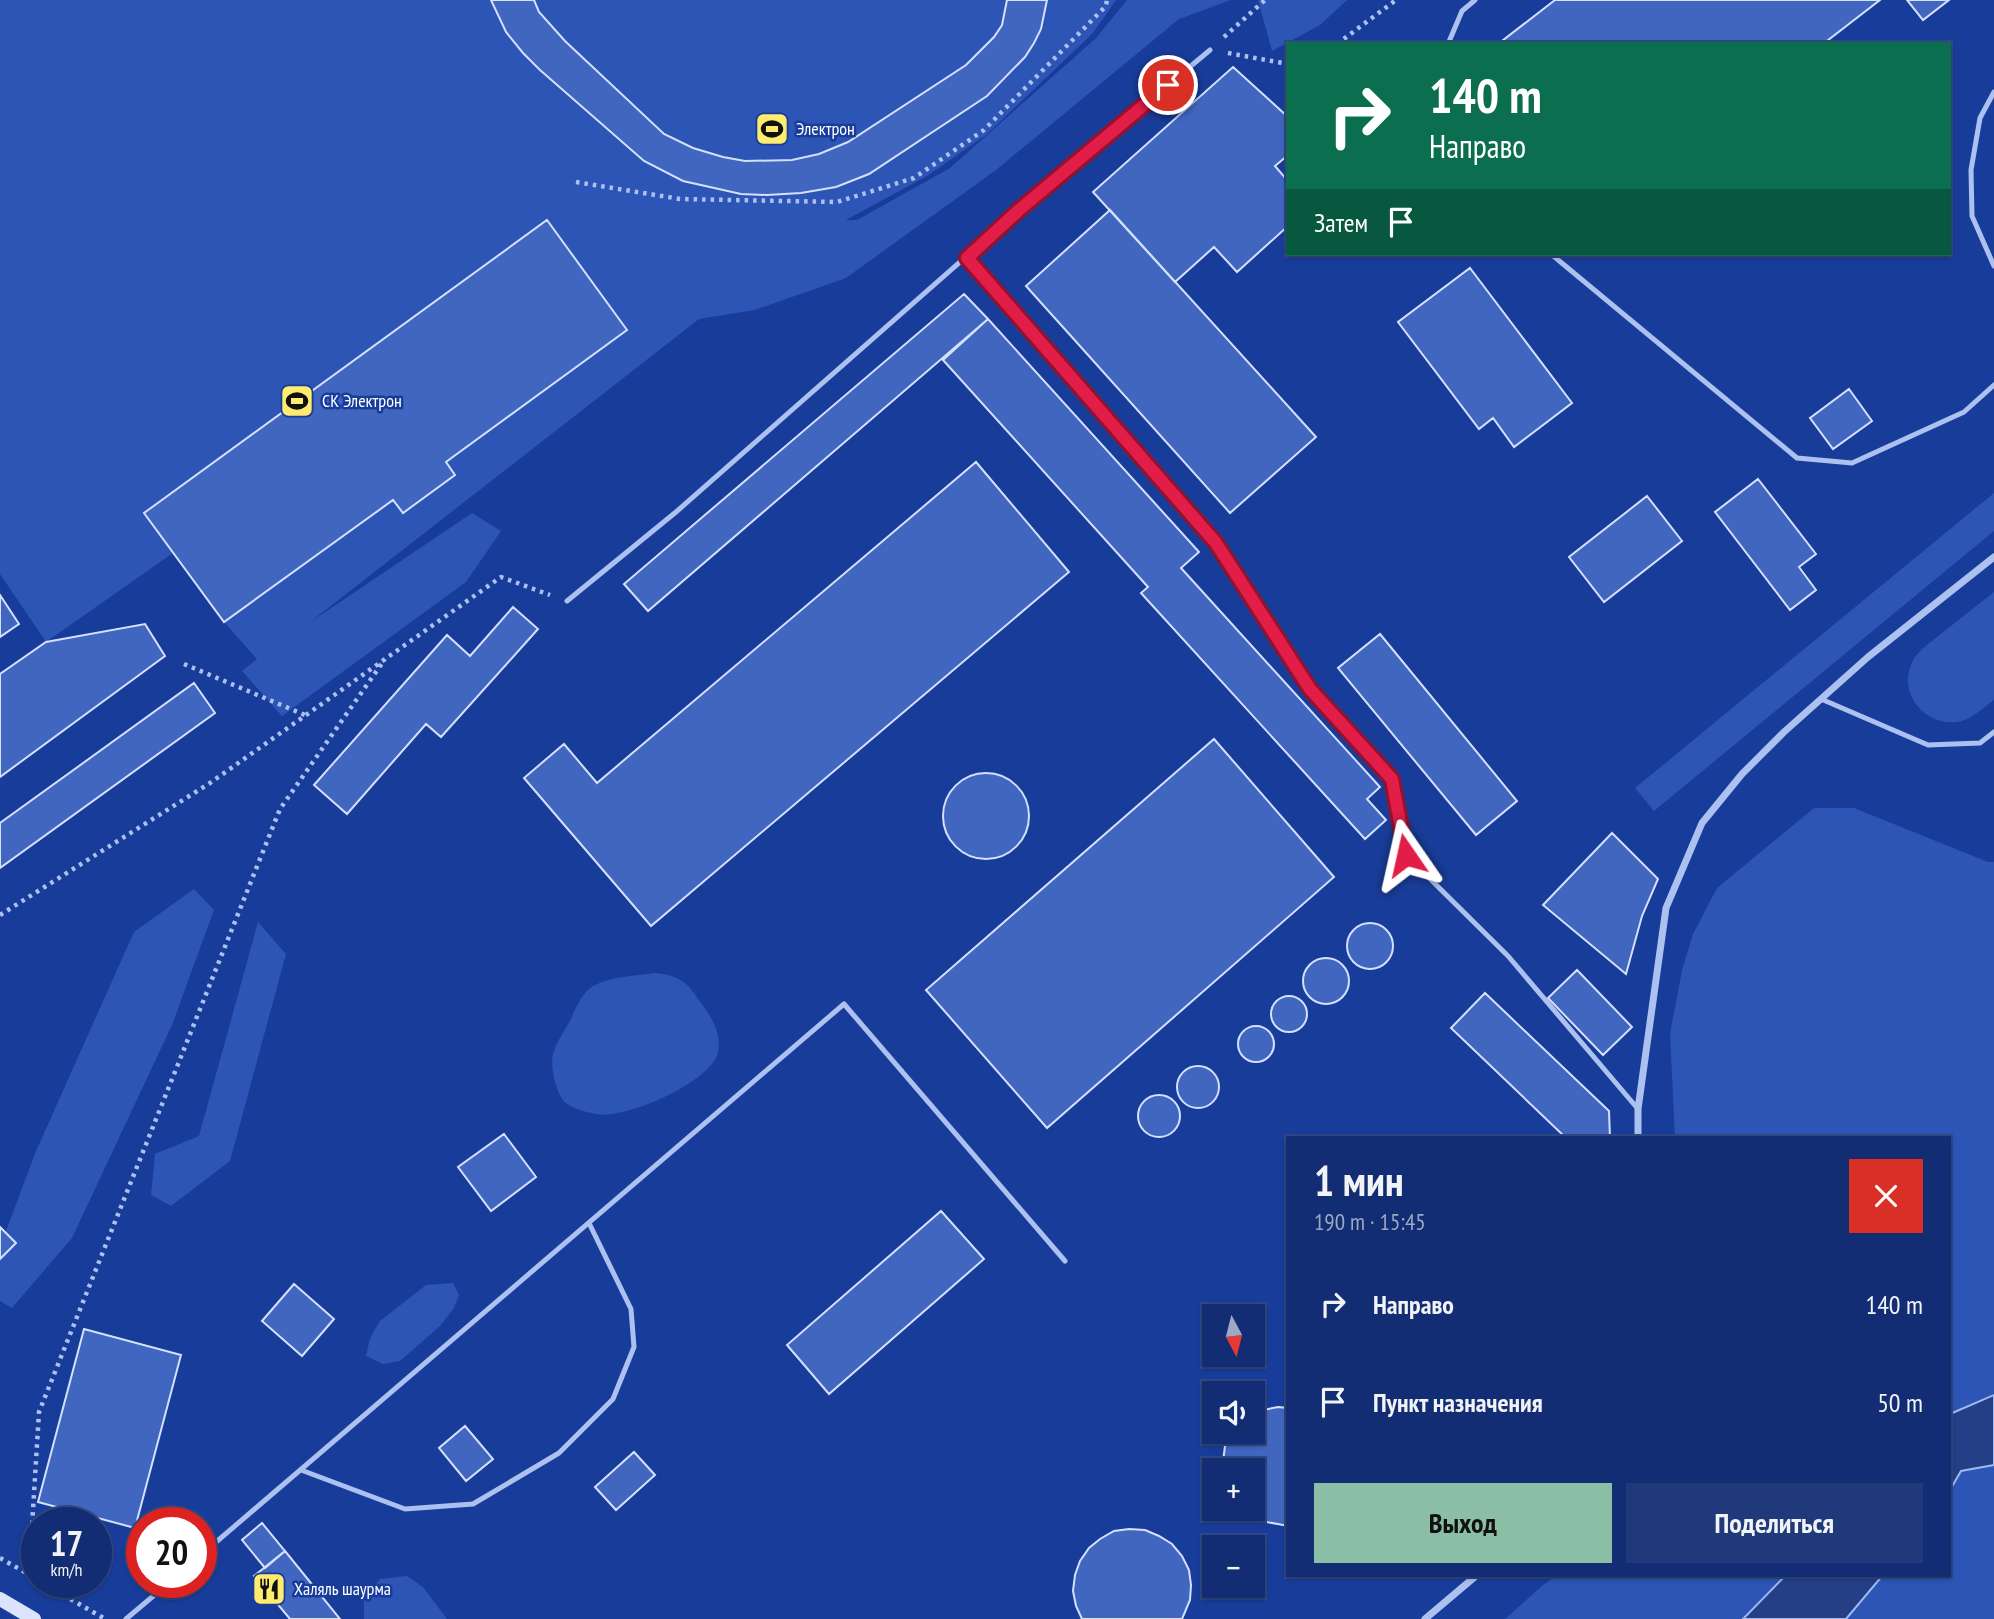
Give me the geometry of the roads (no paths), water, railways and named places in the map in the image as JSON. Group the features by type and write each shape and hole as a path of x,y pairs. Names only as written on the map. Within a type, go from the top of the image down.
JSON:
{"street":[{"path":"1638,1136 1638,1109 1665,908 1702,823 1742,775 1784,732 1868,657 1994,557"},
{"path":"1425,1619 1475,1577"},
{"path":"0,1599 34,1619"}],"lane":[{"path":"1449,42 1462,11 1475,0"},
{"path":"567,601 676,512 1019,210 1210,50"},
{"path":"1994,92 1980,118 1971,170 1972,216 1994,266"},
{"path":"1553,256 1797,458 1852,463 1964,412 1994,385"},
{"path":"967,258 1216,543 1310,689 1392,779 1406,855 1508,956 1638,1109"},
{"path":"1821,699 1928,745 1980,743 1994,732"},
{"path":"217,1541 844,1004 1065,1261"},
{"path":"301,1470 405,1509 473,1504 559,1453 613,1399 634,1347 631,1309 589,1223"},
{"path":"126,1619 151,1598"}],"place":[{"name":"Электрон","path":"772,129"},
{"name":"СК Электрон","path":"297,401"},
{"name":"Халяль шаурма","path":"269,1589"}]}
